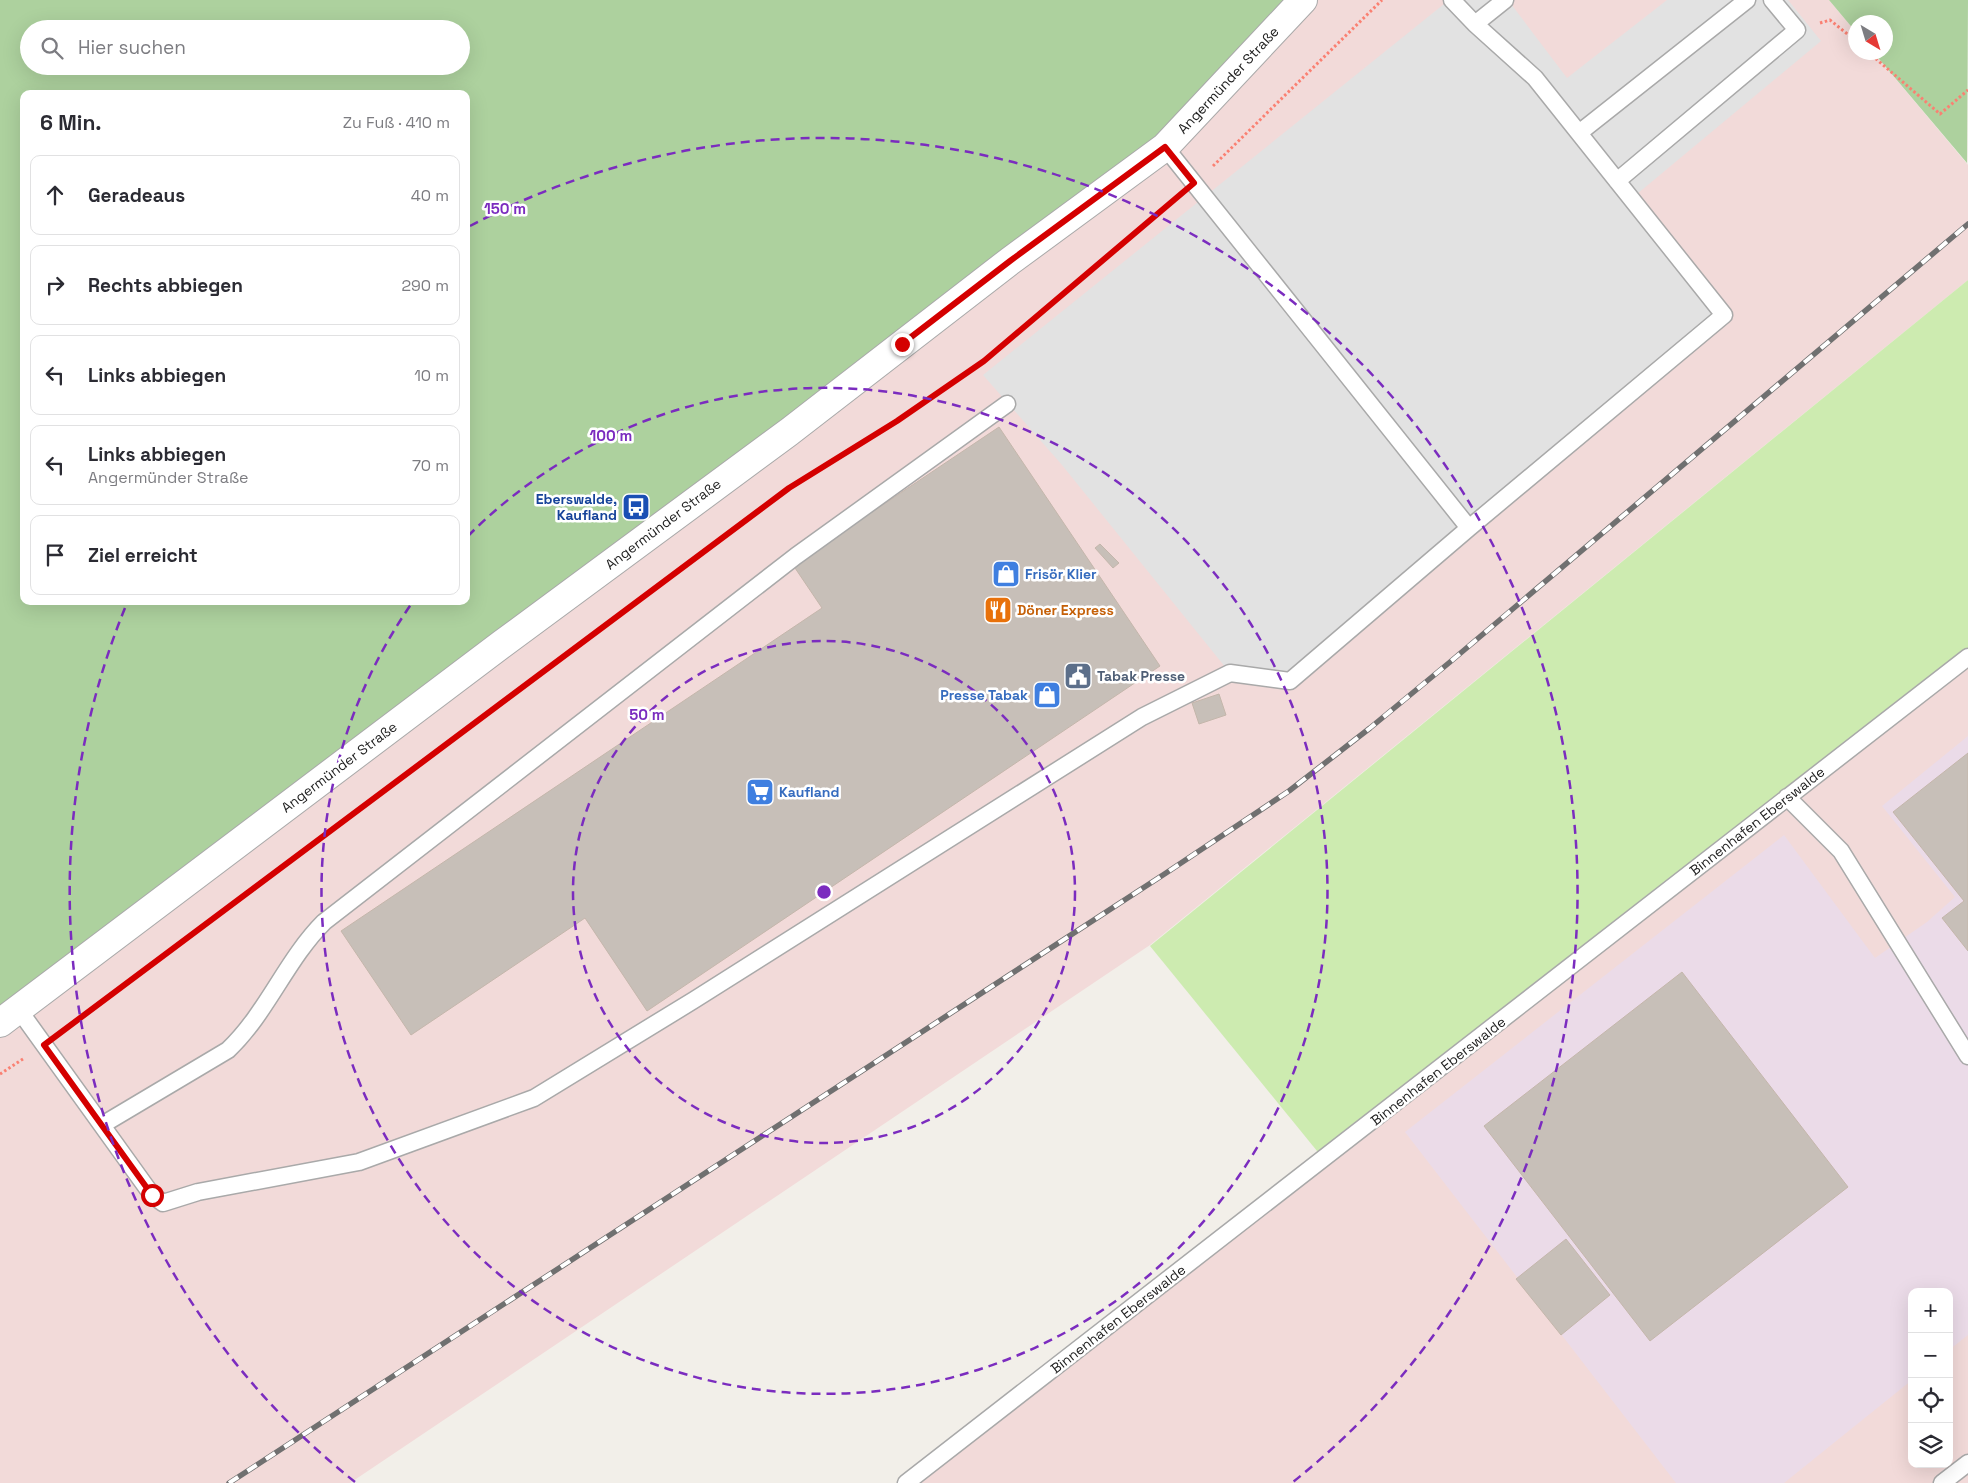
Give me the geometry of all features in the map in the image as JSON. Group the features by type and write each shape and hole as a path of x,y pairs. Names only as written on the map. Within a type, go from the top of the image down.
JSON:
{"street":[{"name":"Angermünder Straße","path":"9,1016 486,656 788,432 1010,261 1165,147 1303,0"}],"lane":[{"path":"9,1016 44,1045 152,1195 163,1203 198,1192 359,1162 534,1098 694,1000 1142,717 1230,673 1290,681 1469,528 1724,315 1535,78 1475,24 1452,0"},
{"path":"1475,24 1505,0"},
{"path":"1579,133 1747,0"},
{"path":"1617,181 1797,30 1772,0"},
{"path":"1165,147 1469,528"},
{"path":"102,1125 228,1050 245,1034 308,938 324,922 796,556 1007,404"},
{"name":"Binnenhafen Eberswalde","path":"906,1483 1374,1121 1968,657"},
{"path":"1787,797 1841,851 1968,1056"},
{"path":"1942,1483 1968,1463"}],"path":[{"path":"0,1074 44,1045 789,488 897,421 984,361 1218,162 1382,0"},
{"path":"1797,30 1830,20 1848,35"},
{"path":"1877,60 1940,114 1968,90"}],"shaded area":[{"path":"1301,0 1829,0 1848,23 1848,60 1880,60 1968,165 1968,280 1150,945 350,1483 0,1483 0,1023"},
{"path":"1449,0 1508,0 1567,78 1667,0 1788,0 1821,41 1631,199 1724,315 1290,681 1230,673 1062,465 983,375"},
{"path":"1968,654 1968,1483 921,1483"},
{"path":"1968,736 1968,1335 1953,1347 1953,1288 1908,1288 1908,1383 1784,1483 1676,1483 1405,1132 1784,835 1875,958 1927,922 1955,897 1882,806"}],"green space":[{"path":"0,0 1301,0 1165,147 0,1023"},
{"path":"1829,0 1968,0 1967,163 1880,60 1893,60 1893,15 1848,15 1848,23"},
{"path":"1968,280 1968,654 1326,1162 1150,946"}],"building":[{"name":"Kaufland","path":"999,427 1160,666 647,1011 585,918 411,1035 341,931 822,608 793,565"},
{"path":"1100,544 1119,563 1113,568 1095,548"},
{"path":"1219,694 1226,715 1199,724 1192,703"},
{"path":"1968,753 1968,951 1942,918 1964,901 1893,812"},
{"path":"1682,972 1848,1187 1650,1341 1484,1126"},
{"path":"1566,1239 1610,1295 1561,1335 1516,1279"}],"railway":[{"path":"229,1483 1289,791 1450,662 1968,224"}],"place":[{"name":"Eberswalde, Kaufland","path":"636,507"},
{"name":"Frisör Klier","path":"1006,574"},
{"name":"Döner Express","path":"998,610"},
{"name":"Tabak Presse","path":"1078,676"},
{"name":"Presse Tabak","path":"1047,695"},
{"name":"Kaufland","path":"760,792"}],"route":[{"path":"152,1195 44,1045 789,488 897,421 984,361 1194,183 1165,147 1010,261 902,344"}]}
